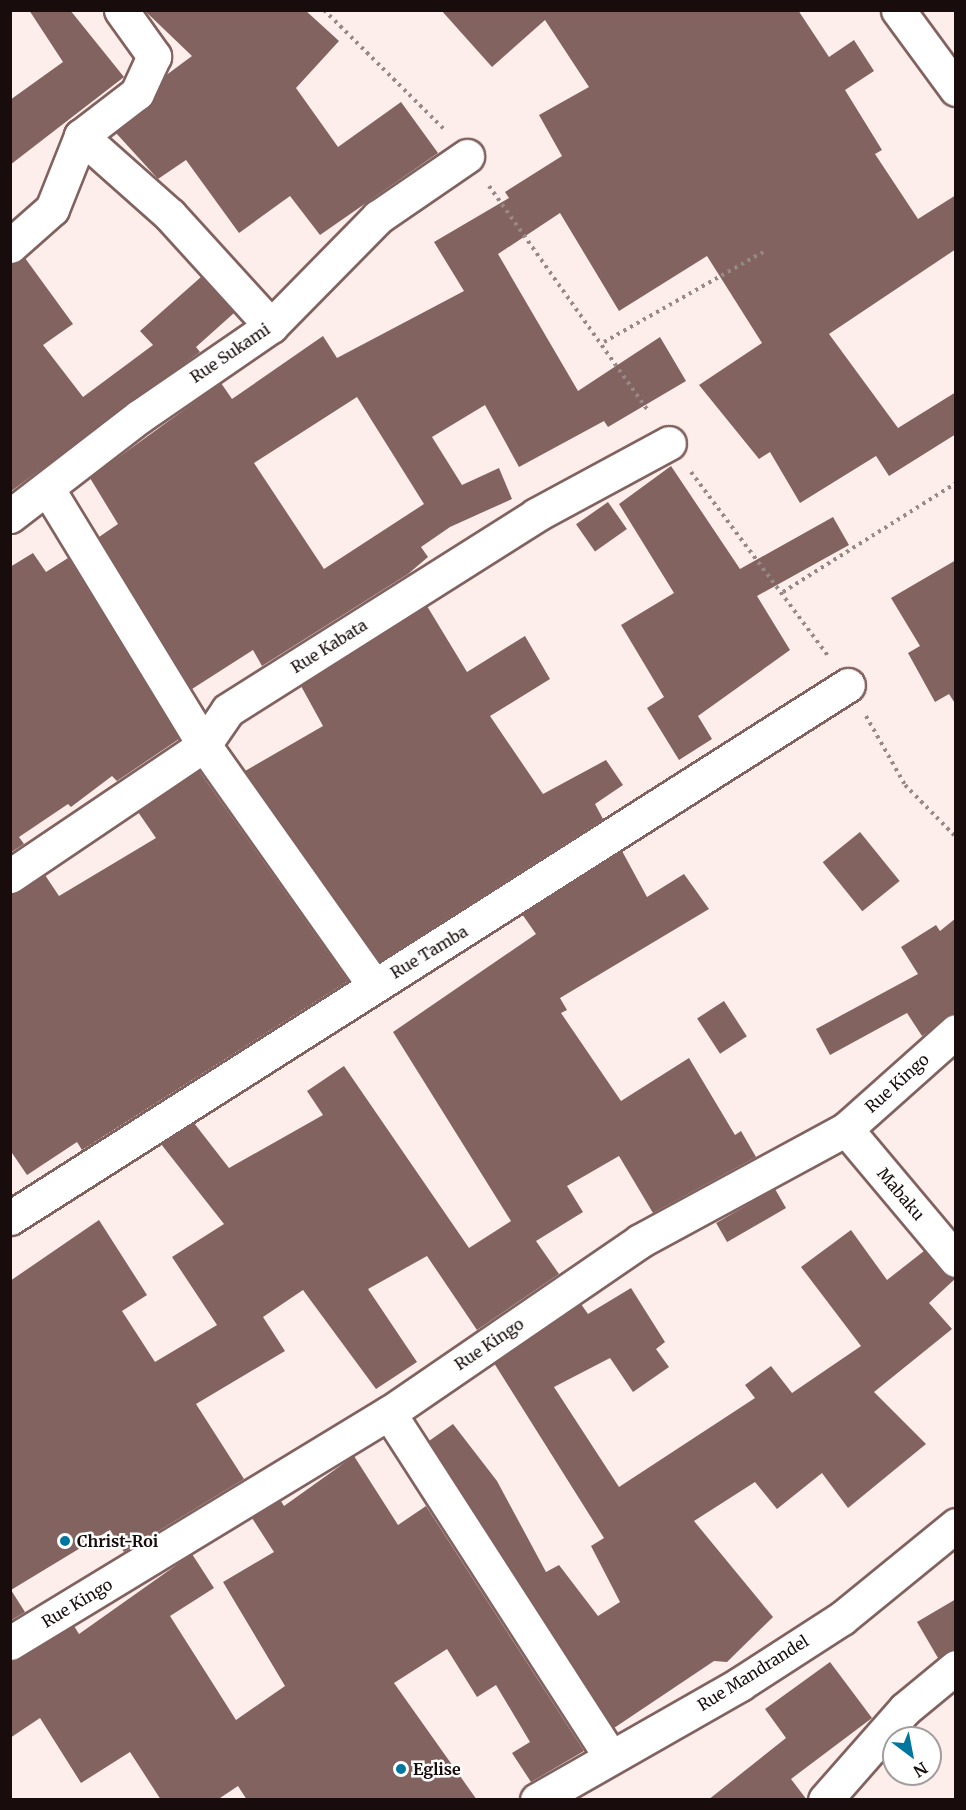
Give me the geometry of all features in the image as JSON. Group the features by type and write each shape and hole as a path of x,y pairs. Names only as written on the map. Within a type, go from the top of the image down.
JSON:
{"street":[{"path":"10,246 52,209 81,136 137,93 154,56 121,10"},
{"path":"898,10 956,89"},
{"path":"81,136 170,215 271,326"},
{"name":"Rue Sukami","path":"10,516 49,491 140,416 271,326 378,217 467,156"},
{"name":"Rue Kabata","path":"10,876 204,745 211,729 246,699 536,515 669,443"},
{"path":"49,491 204,745 374,985"},
{"name":"Rue Tamba","path":"10,1218 374,985 600,848 848,685"},
{"name":"Rue Kingo","path":"10,1644 389,1413 640,1241 846,1129 956,1031"},
{"name":"Mabaku","path":"846,1129 956,1260"},
{"path":"389,1413 609,1755"},
{"name":"Rue Mandrandel","path":"537,1800 609,1755 740,1684 842,1618 956,1525"},
{"path":"825,1800 905,1709 956,1667"}],"path":[{"path":"604,342 763,252"},
{"path":"783,592 956,483"}],"building":[{"path":"29,10 70,10 124,77 10,165 10,100 63,62"},
{"path":"144,10 305,10 339,41 296,88 338,147 401,102 438,153 320,235 290,196 239,233 186,160 158,179 116,133 149,107 165,76 192,56"},
{"path":"441,10 798,10 829,57 854,40 874,71 845,90 882,150 875,154 918,219 956,195 956,249 829,334 898,428 956,392 956,434 889,476 876,456 800,503 770,452 759,459 699,385 762,343 707,256 619,311 560,213 498,254 578,391 660,337 686,381 608,427 604,421 519,467 485,405 432,437 462,485 499,468 512,499 450,527 421,547 428,557 408,574 262,666 253,650 192,689 99,537 118,524 90,478 221,383 232,399 323,336 337,358 464,291 434,242 509,198 505,192 562,156 539,115 589,87 545,20 492,67","holes":["357,397 424,504 324,569 254,463"]},
{"path":"25,258 73,324 43,345 83,397 153,345 140,331 201,277 234,313 196,347 200,352 10,492 10,264"},
{"path":"671,466 740,569 833,517 849,545 757,596 790,650 698,716 712,739 679,760 647,708 664,697 621,625 674,593 619,504"},
{"path":"608,502 627,529 595,551 576,524"},
{"path":"33,553 46,572 68,558 179,739 117,781 112,776 71,807 68,804 19,837 24,844 10,853 10,567"},
{"path":"956,560 956,705 949,694 935,702 908,653 920,646 891,598"},
{"path":"427,606 467,672 525,636 550,679 490,716 543,794 606,760 623,785 595,804 603,819 380,961 245,771 323,726 301,686"},
{"path":"199,771 348,981 82,1150 77,1142 27,1175 10,1150 10,895 45,875 59,896 156,838 138,812"},
{"path":"860,832 900,881 862,911 823,862"},
{"path":"622,851 647,897 684,874 709,909 560,998 567,1010 561,1013 621,1101 689,1058 735,1135 741,1131 756,1157 653,1213 619,1156 567,1186 583,1212 536,1241 559,1274 477,1330 427,1256 368,1289 417,1362 376,1389 303,1290 263,1317 285,1351 196,1404 244,1479 124,1552 110,1530 11,1590 25,1612 10,1621 10,1281 99,1220 147,1295 122,1311 155,1362 217,1325 172,1257 224,1224 161,1144 194,1123 229,1168 323,1115 307,1091 344,1066 469,1248 511,1221 393,1032 536,934 522,914"},
{"path":"956,918 956,1013 922,1036 907,1013 830,1055 816,1029 918,974 901,947 936,925 940,931"},
{"path":"724,1001 747,1036 720,1054 697,1018"},
{"path":"775,1189 786,1208 727,1242 716,1223"},
{"path":"851,1230 887,1280 924,1251 942,1272 956,1278 929,1303 952,1329 874,1392 926,1444 848,1508 822,1473 777,1509 755,1482 694,1521 773,1617 727,1662 714,1661 614,1728 429,1441 453,1424 497,1481 546,1572 559,1565 598,1616 620,1602 591,1546 604,1538 494,1363 581,1304 588,1314 631,1288 665,1342 656,1349 669,1367 633,1392 610,1358 554,1387 619,1487 755,1398 745,1385 771,1366 792,1393 861,1346 801,1267"},
{"path":"354,1456 398,1525 426,1506 584,1751 531,1782 512,1753 530,1742 496,1685 477,1697 447,1649 394,1683 477,1800 247,1800 238,1786 217,1800 161,1800 130,1752 81,1783 40,1718 10,1738 10,1662 74,1626 79,1634 192,1554 214,1588 170,1616 236,1720 285,1686 223,1582 274,1552 252,1518 281,1501 284,1506"},
{"path":"956,1599 956,1649 938,1658 917,1622"},
{"path":"830,1662 872,1718 791,1779 807,1800 708,1800 786,1738 765,1709"}],"place":[{"name":"Christ-Roi","path":"65,1541"},
{"name":"Eglise","path":"401,1769"}]}
